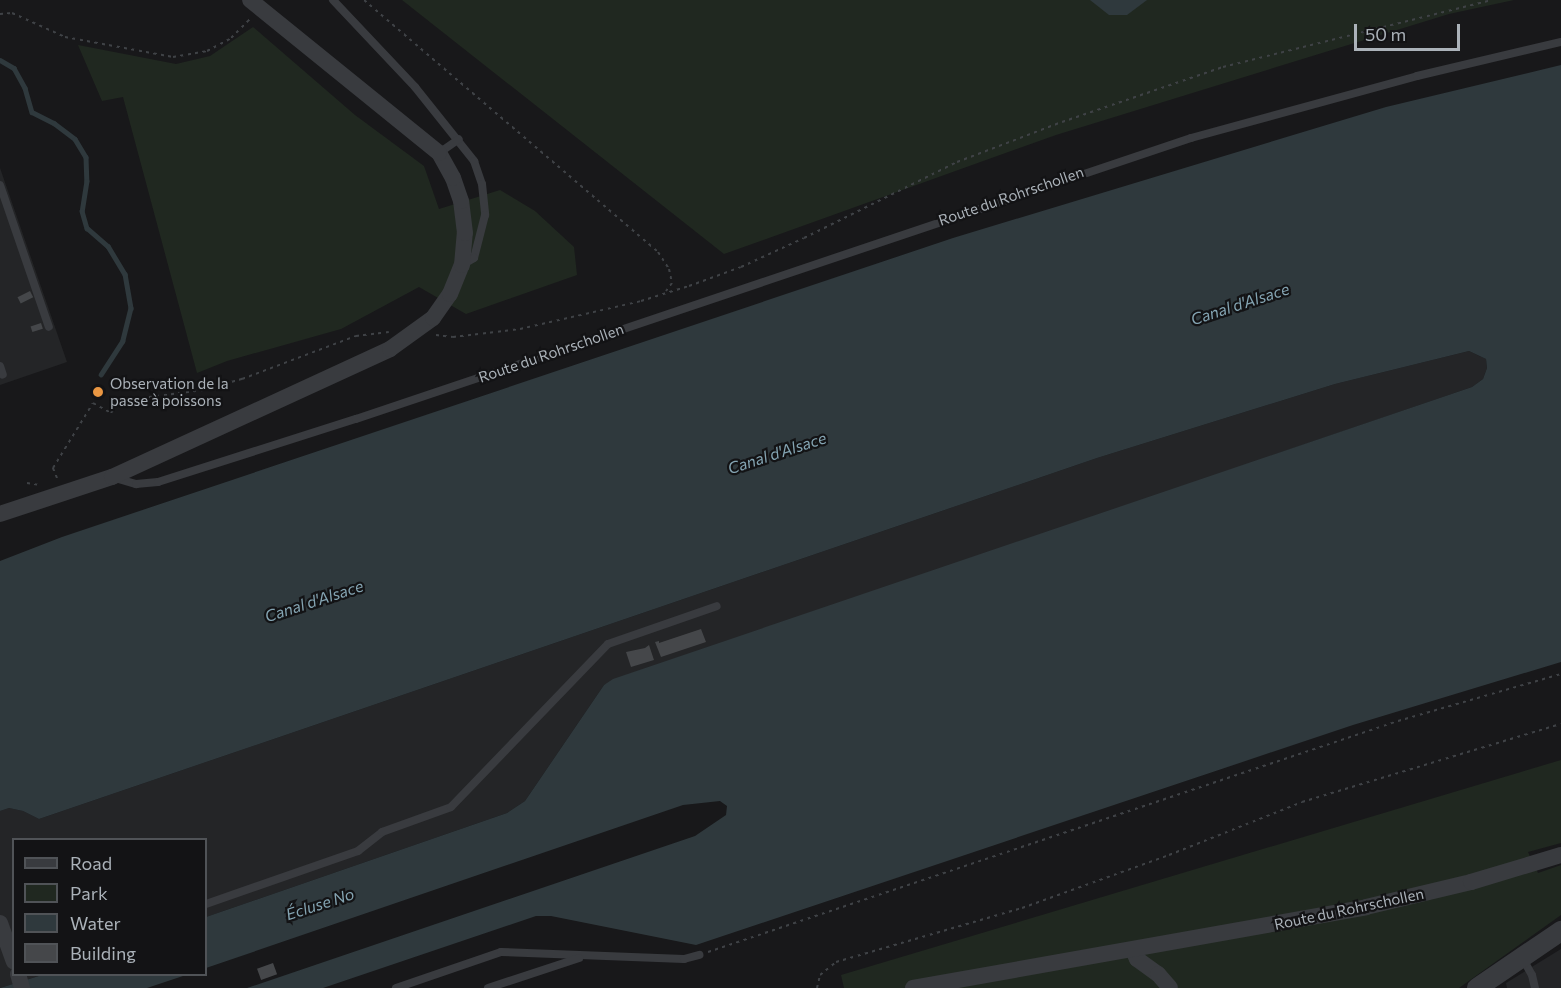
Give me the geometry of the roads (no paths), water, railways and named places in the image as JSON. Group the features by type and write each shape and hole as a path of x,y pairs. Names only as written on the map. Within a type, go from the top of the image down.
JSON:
{"street":[{"path":"0,514 112,477 404,341 433,318 450,294 462,265 465,233 461,201 453,178 439,153 255,4"},
{"name":"Route du Rohrschollen","path":"913,988 1366,907 1471,882 1561,855"},
{"path":"1477,988 1523,959 1561,931"},
{"path":"6,932 12,954"},
{"path":"1134,950 1137,959 1158,974 1170,988"}],"lane":[{"path":"333,0 415,87 459,139 474,161 482,184 485,215 474,258 462,265"},
{"name":"Route du Rohrschollen","path":"112,477 136,484 158,482 367,415 1099,167 1284,111 1417,76 1561,42"},
{"path":"439,153 459,139"},
{"path":"0,185 49,327"},
{"path":"0,221 11,218"},
{"path":"207,904 358,851 382,832 451,807 608,644 717,606"},
{"path":"396,988 501,952 684,959 699,955"},
{"path":"488,988 586,955"},
{"path":"1523,959 1532,975 1534,988"}],"water":[{"path":"1090,0 1147,0 1127,15 1109,15"},
{"path":"1561,65 1561,662 1353,725 696,945 551,916 536,916 323,988 247,988 695,836 726,815 727,806 720,801 683,805 207,968 207,917 507,813 525,801 604,685 613,679 1472,387 1483,379 1487,368 1486,359 1469,351 1335,384 1097,458 39,819 23,811 9,808 0,811 0,561 62,537 953,238 1386,107"},
{"path":"39,976 183,976 147,988 0,988"}],"waterway":[{"path":"0,60 14,68 25,88 32,112 54,123 75,139 86,157 87,181 82,211 87,228 108,246 125,274 131,308 123,341 101,375"}],"place":[{"name":"Observation de la passe à poissons","path":"98,392"}],"water label":[{"name":"Canal d'Alsace","path":"1240,304"},
{"name":"Canal d'Alsace","path":"777,453"},
{"name":"Canal d'Alsace","path":"314,601"},
{"name":"Écluse No","path":"320,904"}]}
